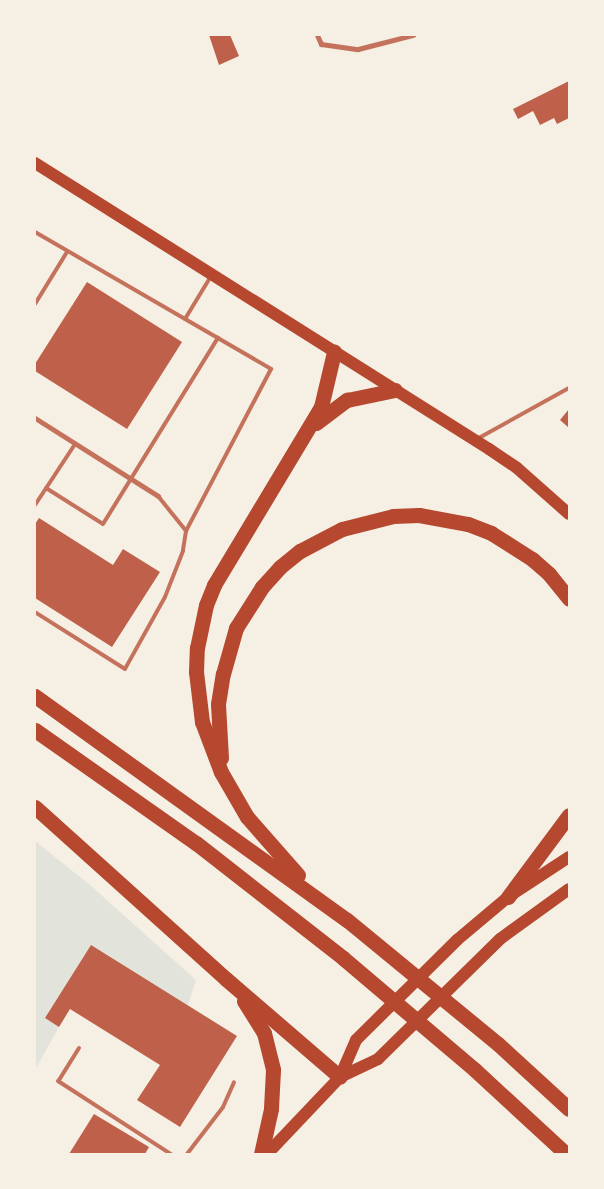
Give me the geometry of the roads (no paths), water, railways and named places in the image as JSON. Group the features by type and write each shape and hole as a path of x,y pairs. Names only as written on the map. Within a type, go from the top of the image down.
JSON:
{"highway":[{"path":"334,352 326,394 312,428 224,566 206,605 200,626 196,672 198,698 210,746 233,795 284,862 347,920"},
{"path":"312,428 347,400 395,390"},
{"path":"233,795 221,758 218,733 218,704 229,649 236,628 262,587 300,551 321,538 368,521 393,516 445,518 491,533 512,544 549,574 569,599"},
{"path":"35,696 347,920 429,985 569,1109"},
{"path":"35,730 196,843 344,958 475,1070 566,1154"},
{"path":"35,807 226,979 340,1077"},
{"path":"508,897 569,815"},
{"path":"226,979 255,1017 270,1051 273,1089 261,1154"},
{"path":"538,1080 569,1102"}],"main road":[{"path":"35,163 475,440 517,468 569,514"},
{"path":"267,1154 340,1077 356,1040 458,940 508,897 569,857"},
{"path":"340,1077 378,1059 479,958 525,919 569,889"}],"street":[{"path":"317,35 321,44 358,49 413,35"},
{"path":"35,418 158,496"}],"lane":[{"path":"35,232 271,369 186,531 183,550 165,597 125,669 35,612"},
{"path":"35,304 67,252"},
{"path":"185,319 212,275"},
{"path":"46,488 103,524 218,338"},
{"path":"475,440 569,388"},
{"path":"35,505 75,444"},
{"path":"158,496 186,531"},
{"path":"79,1048 58,1081 171,1154"},
{"path":"187,1154 223,1107 234,1082"}]}
